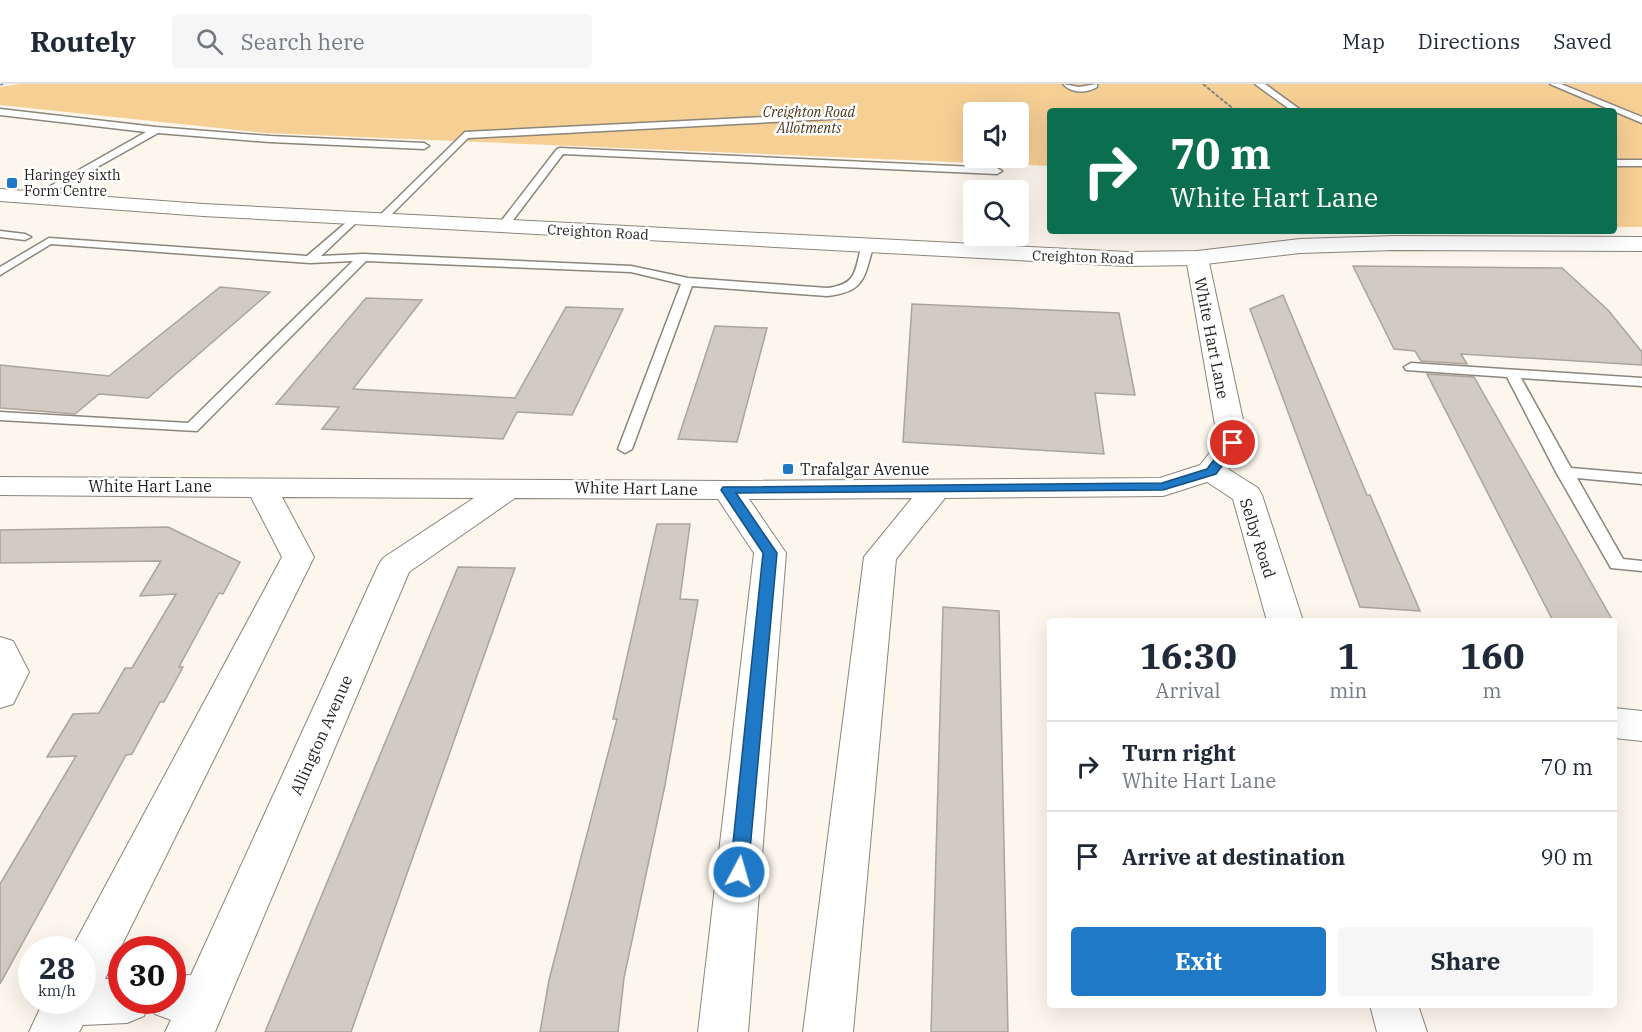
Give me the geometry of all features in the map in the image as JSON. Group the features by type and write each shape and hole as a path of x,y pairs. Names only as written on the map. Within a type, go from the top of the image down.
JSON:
{"street":[{"name":"Creighton Road","path":"0,195 380,220 867,247 1127,259 1197,258"},
{"name":"White Hart Lane","path":"0,486 511,487 728,490 1163,487 1211,471 1233,443 1197,258 1300,246 1394,243 1642,244"},
{"name":"Selby Road","path":"1211,471 1247,495 1284,618"},
{"path":"96,950 298,557 261,486"},
{"name":"Allington Avenue","path":"189,1009 394,566 511,487"},
{"path":"723,1032 770,553 728,490"},
{"path":"828,1032 880,557 935,490"},
{"path":"0,650 11,672 0,694"},
{"path":"1617,723 1642,726"},
{"path":"1395,1008 1402,1032"}],"lane":[{"path":"1067,84 1074,89 1093,87 1093,84"},
{"path":"1259,84 1294,108"},
{"path":"1554,84 1613,108"},
{"path":"1617,110 1642,120"},
{"path":"0,112 156,130 270,139 424,146"},
{"path":"380,220 465,135 845,116"},
{"path":"35,199 156,130"},
{"path":"502,226 560,152 998,171"},
{"path":"1617,163 1642,163"},
{"path":"310,260 355,218"},
{"path":"0,234 25,237"},
{"path":"0,272 49,241 310,260 363,257 631,269 688,282 827,292 846,291 856,284 867,247"},
{"path":"0,416 192,428 363,257"},
{"path":"625,449 688,282"},
{"path":"1411,367 1642,382"},
{"path":"1511,374 1617,564 1642,566"},
{"path":"1564,472 1642,479"}],"path":[{"path":"1203,84 1232,108"}],"green space":[{"name":"Creighton Road Allotments","path":"20,84 1642,84 1642,227 1617,227 1617,108 1047,108 1047,166 1029,165 1029,102 963,102 963,162 265,133 0,105 0,87"}],"building":[{"path":"1353,266 1562,268 1608,310 1642,352 1642,365 1461,354 1467,364 1421,361 1415,351 1394,349"},
{"path":"220,287 270,292 148,398 99,394 75,414 0,408 0,365 109,376"},
{"path":"1283,295 1367,495 1370,495 1420,611 1360,607 1250,309"},
{"path":"366,298 422,300 353,389 515,398 566,307 623,309 572,415 517,412 503,439 322,429 339,407 276,404"},
{"path":"912,304 1119,313 1135,395 1095,393 1104,454 903,442"},
{"path":"715,326 767,328 737,442 678,439"},
{"path":"1427,374 1474,377 1611,618 1551,618"},
{"path":"657,524 690,524 680,599 698,600 665,785 624,978 618,1032 540,1032 549,980 617,719 613,719"},
{"path":"168,527 240,562 223,594 219,593 179,667 183,667 164,702 160,702 132,754 126,755 26,936 18,936 18,951 0,984 0,884 76,756 47,757 73,714 99,713 125,668 132,668 176,594 140,596 161,561 0,563 0,530"},
{"path":"458,567 515,568 351,1032 265,1032"},
{"path":"943,607 999,611 1008,1032 931,1032"}],"place":[{"name":"Haringey sixth Form Centre","path":"12,183"},
{"name":"Trafalgar Avenue","path":"788,469"}],"route":[{"path":"739,872 770,553 728,490 1163,487 1211,471 1233,443"}]}
